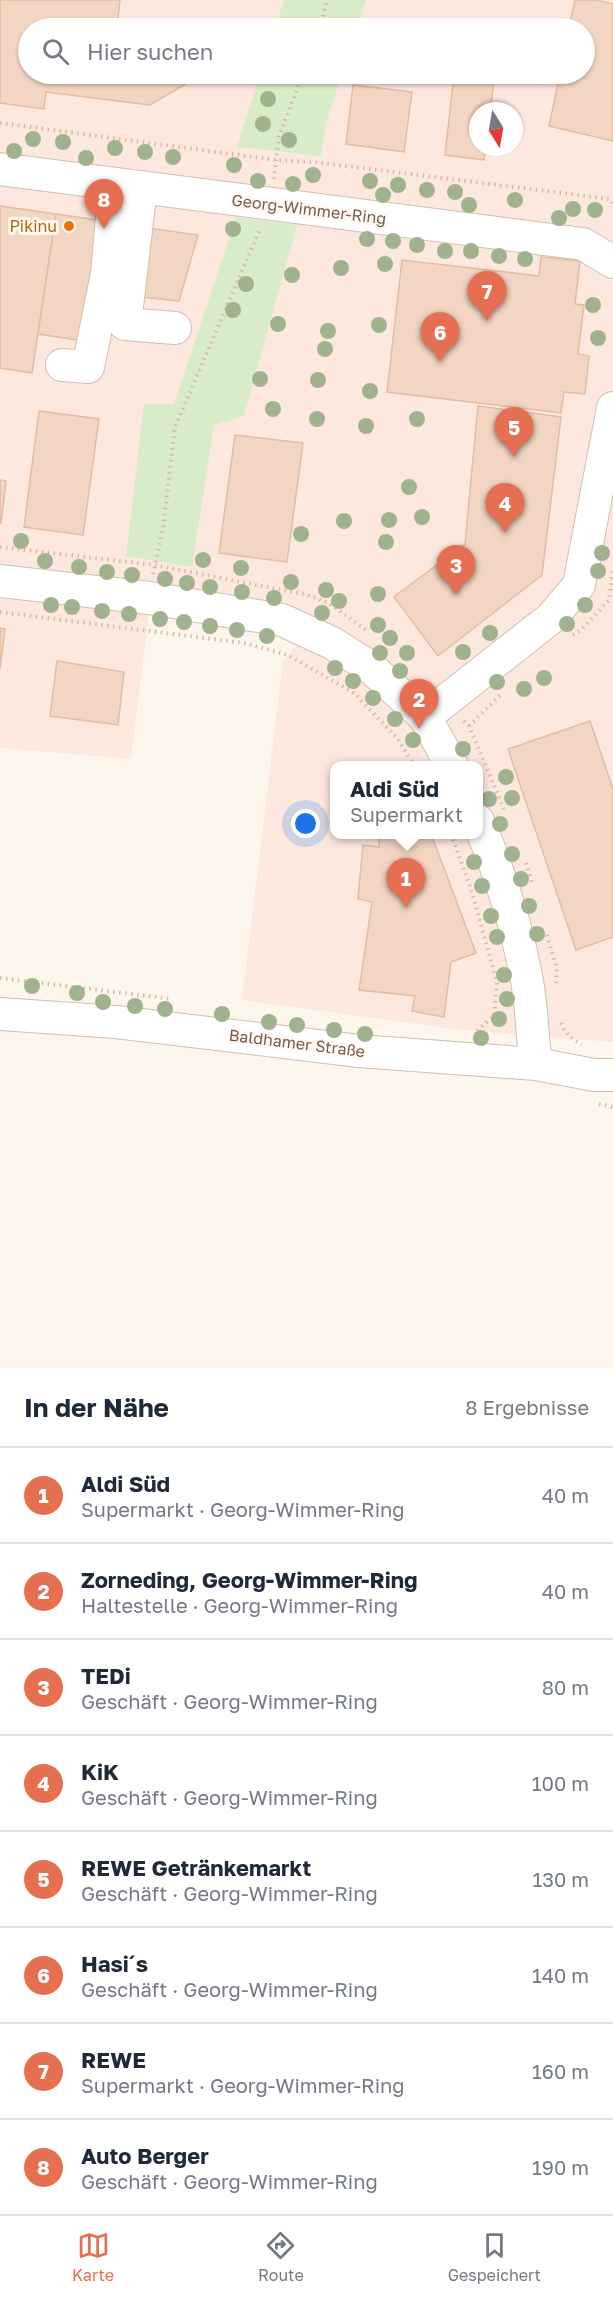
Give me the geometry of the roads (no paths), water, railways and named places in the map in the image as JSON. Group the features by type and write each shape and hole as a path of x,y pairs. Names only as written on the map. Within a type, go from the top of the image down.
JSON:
{"street":[{"name":"Georg-Wimmer-Ring","path":"0,169 583,244 613,262"},
{"path":"121,259 128,186"},
{"path":"128,186 125,324 175,328"},
{"path":"62,365 88,367 128,186"},
{"path":"426,717 551,618 579,585 613,408"},
{"path":"0,581 149,598 282,620 332,643 370,667 426,717 451,761"},
{"path":"483,833 495,861 517,933 527,984 536,1064"},
{"name":"Baldhamer Straße","path":"0,1014 116,1022 359,1051 603,1069"}],"place":[{"name":"Pikinu","path":"69,226"},
{"name":"Auto Berger","path":"104,229"},
{"name":"REWE","path":"487,321"},
{"name":"Hasi´s","path":"440,362"},
{"name":"REWE Getränkemarkt","path":"514,457"},
{"name":"KiK","path":"505,533"},
{"name":"TEDi","path":"456,595"},
{"name":"Zorneding, Georg-Wimmer-Ring","path":"419,729"},
{"name":"Aldi Süd","path":"406,908"}]}
